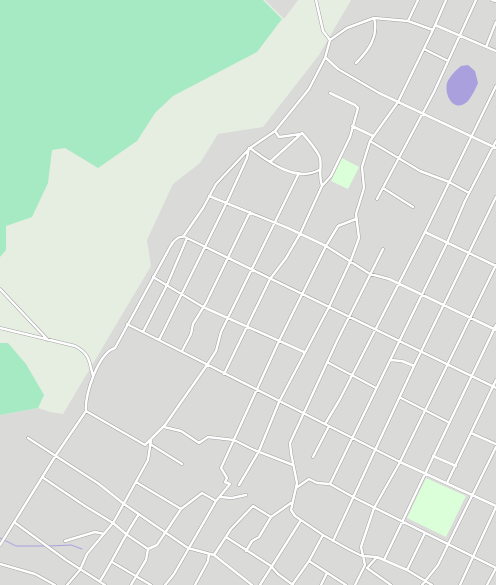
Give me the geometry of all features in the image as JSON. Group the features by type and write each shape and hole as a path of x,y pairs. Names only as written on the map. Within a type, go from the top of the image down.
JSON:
{"street":[{"path":"316,0 323,30 330,40"},
{"path":"408,21 418,0"},
{"path":"239,485 259,451 279,402 329,307 350,262 359,238 356,214 364,188 362,167 370,141 398,102 446,0"},
{"path":"378,199 423,113 476,0"},
{"path":"492,0 496,1"},
{"path":"356,62 374,40 374,18"},
{"path":"0,546 56,455 86,411 86,403 93,376 108,350 116,348 127,324 173,242 176,238 183,236 216,184 250,148 275,131 309,89 325,58 330,40 347,28 374,18 408,21 433,30"},
{"path":"486,46 496,22"},
{"path":"435,25 496,51"},
{"path":"424,49 448,61"},
{"path":"325,58 338,69 398,102 495,147"},
{"path":"325,424 352,375 425,232 496,86"},
{"path":"224,374 270,279 286,258 300,234 322,186 331,176 350,137 358,108 330,93"},
{"path":"352,126 373,136"},
{"path":"275,131 279,137 302,134"},
{"path":"270,162 302,134"},
{"path":"302,134 319,154 319,177 322,186"},
{"path":"370,141 399,157 420,171 449,182 469,193"},
{"path":"330,484 398,341 447,243 469,193 495,147 496,141"},
{"path":"250,148 270,162 299,173 309,174 319,170"},
{"path":"159,340 226,204 250,148"},
{"path":"86,411 145,445 164,427 216,351 228,319 299,173"},
{"path":"384,188 413,207"},
{"path":"209,196 274,222 326,246 370,274 398,283 495,329"},
{"path":"333,541 401,398 414,366 494,204 496,197"},
{"path":"182,352 191,334 193,324 204,307 250,212"},
{"path":"165,585 174,574 216,501 230,484 225,482 226,478 221,468 258,391 279,341 326,246 338,226 356,219"},
{"path":"355,585 365,563 362,556 363,538 374,508 400,462 424,409 496,266 425,232"},
{"path":"183,236 495,387"},
{"path":"143,332 167,285 187,238"},
{"path":"383,249 349,316 290,443 297,477 296,488 291,503 291,512 333,541 362,556 377,557 407,570 432,585"},
{"path":"153,277 183,293 204,307 228,319 305,352"},
{"path":"0,289 48,340"},
{"path":"127,324 375,450 426,472 496,507 460,585"},
{"path":"384,560 448,422 496,325"},
{"path":"0,328 75,346 84,352 89,358 93,376"},
{"path":"390,360 402,361 414,366"},
{"path":"327,362 376,388"},
{"path":"447,483 495,387 496,380"},
{"path":"401,398 448,422"},
{"path":"313,457 329,426"},
{"path":"164,427 181,431 199,443 208,436 234,440 294,465"},
{"path":"422,585 436,570 496,446 471,433"},
{"path":"28,438 99,484 124,504 188,548 214,555 252,585"},
{"path":"67,585 80,570 87,554 114,523 148,460 151,439"},
{"path":"150,444 182,464"},
{"path":"433,456 456,466"},
{"path":"42,477 85,506 114,523 126,534 148,549"},
{"path":"296,488 309,479 317,483 330,484 374,508 496,568 487,585"},
{"path":"136,482 181,509"},
{"path":"148,549 157,545 181,509 202,493 216,501"},
{"path":"220,497 232,498 246,494"},
{"path":"246,551 252,541 259,537 271,517 291,503"},
{"path":"214,555 226,537 253,506 271,517"},
{"path":"100,582 126,534 139,514"},
{"path":"260,585 301,520"},
{"path":"14,522 80,570 105,585"},
{"path":"65,541 95,532 104,534"},
{"path":"407,570 425,533"},
{"path":"226,537 271,566 278,574 293,585 309,561 323,535"},
{"path":"131,585 146,560 148,549"},
{"path":"195,585 208,561 209,554"},
{"path":"363,570 368,568 377,557"},
{"path":"309,561 346,585"},
{"path":"112,562 151,585"},
{"path":"0,564 35,574 55,585"},
{"path":"368,568 391,585"},
{"path":"321,585 328,573"}],"shaded area":[{"path":"0,0 263,0 282,19 257,52 173,96 155,113 137,141 98,168 65,148 52,150 48,183 32,217 6,226 6,250 0,257"},
{"path":"265,0 298,0 284,19"},
{"path":"351,0 496,0 496,585 0,585 0,415 38,408 63,414 151,266 147,240 173,184 200,163 218,134 263,127 319,55"},
{"path":"468,65 475,71 478,83 472,96 467,102 458,106 451,102 449,98 446,88 447,83 451,76 461,66"},
{"path":"342,158 359,167 348,189 331,181"},
{"path":"0,343 8,343 26,364 44,395 38,408 0,415"},
{"path":"426,478 466,496 446,537 407,518"}],"waterway":[{"path":"0,538 16,546 46,546"},
{"path":"49,546 71,545 82,549"}]}
